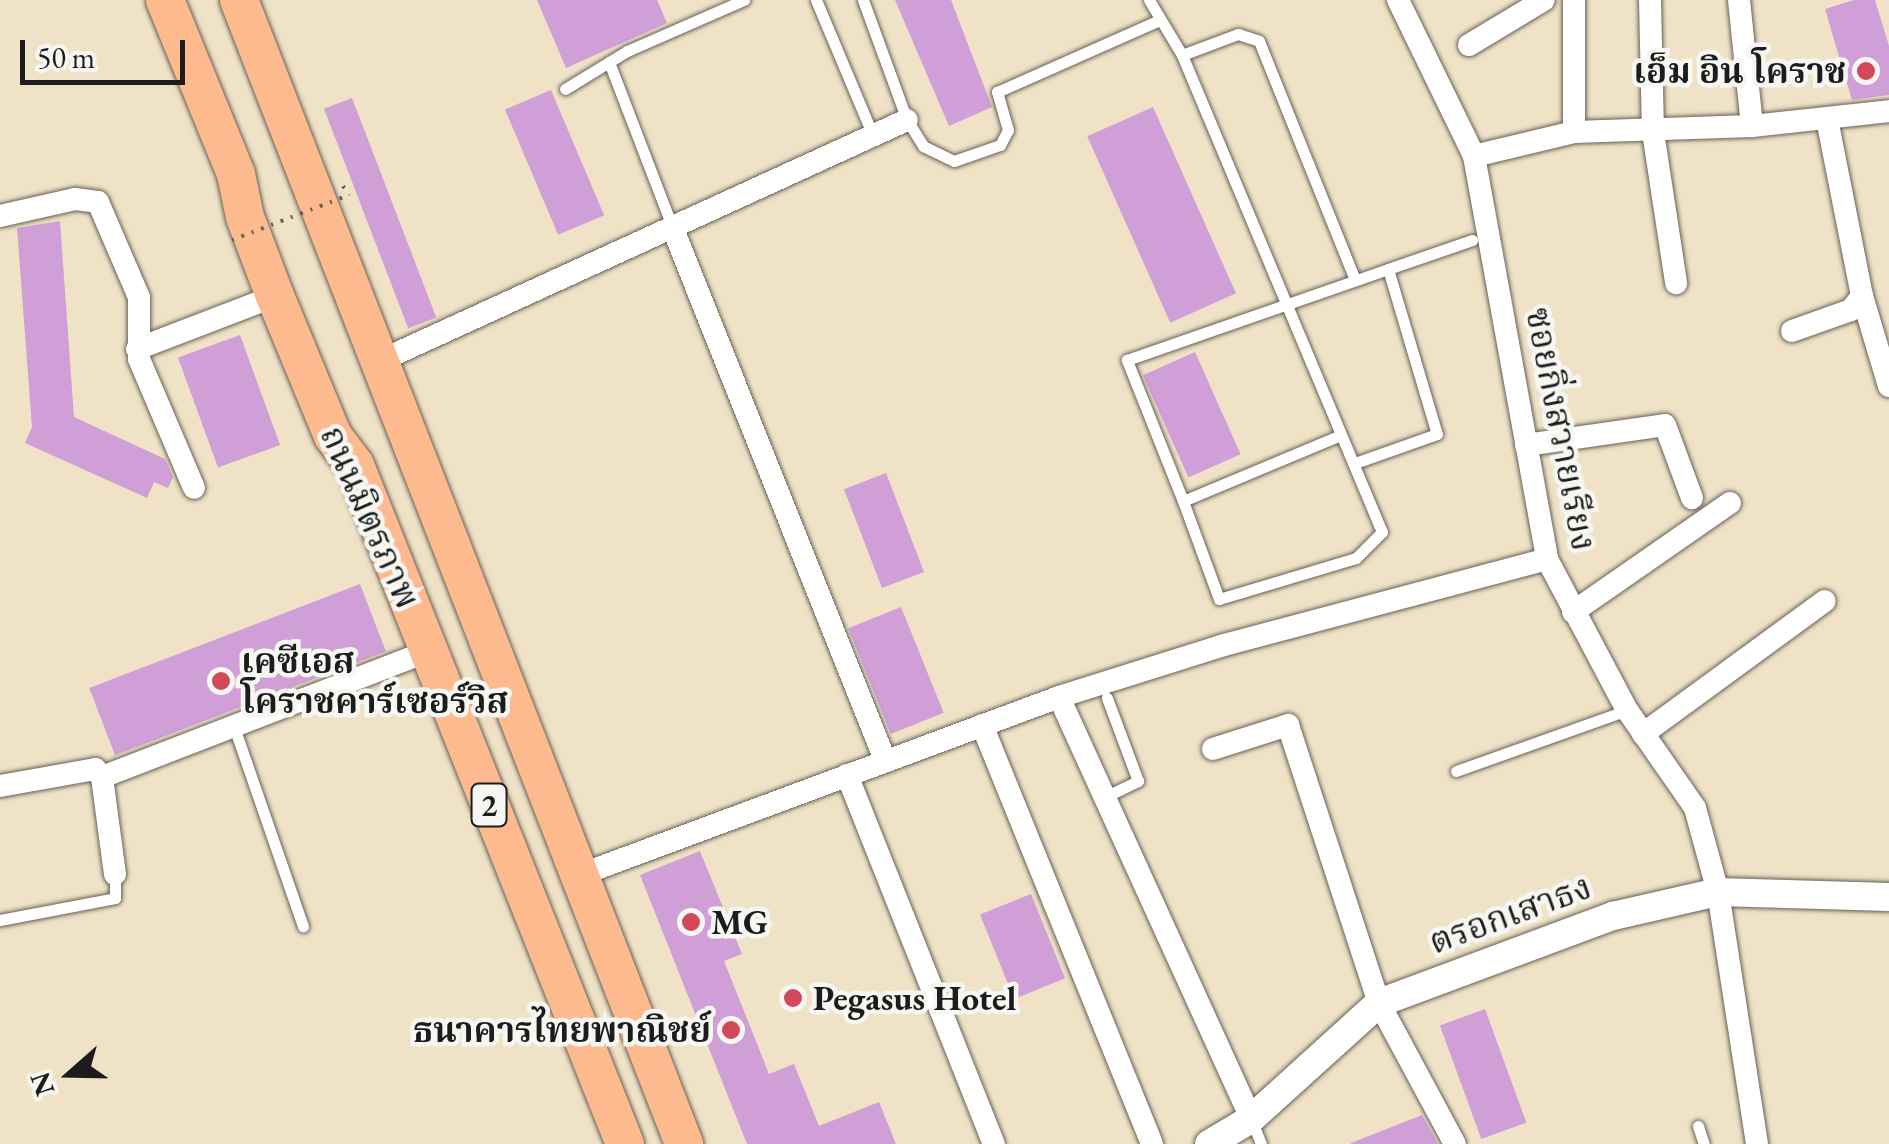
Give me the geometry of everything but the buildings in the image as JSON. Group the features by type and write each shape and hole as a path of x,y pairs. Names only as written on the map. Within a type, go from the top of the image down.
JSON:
{"highway":[{"name":"ถนนมิตรภาพ","path":"165,0 236,174 276,296 332,436 355,466 624,1144"},
{"path":"222,0 301,152"},
{"name":"ถนนมิตรภาพ","path":"239,0 684,1144"}],"street":[{"name":"ซอยกิ่งสวายเรียง","path":"1398,0 1474,156 1547,559 1627,710 1684,784 1718,892 1757,1144"},
{"path":"1469,45 1544,0"},
{"path":"1574,0 1574,132"},
{"path":"1650,0 1653,132 1676,283"},
{"path":"1739,0 1752,126"},
{"path":"1474,156 1574,132 1752,126 1889,112"},
{"path":"382,360 907,120"},
{"path":"1827,120 1862,296 1889,386"},
{"path":"0,216 74,200 98,202 139,297 136,349 194,488"},
{"path":"674,229 886,760"},
{"path":"136,349 276,296"},
{"path":"1792,331 1851,310 1862,296"},
{"path":"1526,445 1665,425 1692,498"},
{"path":"1573,612 1730,503"},
{"path":"577,876 1059,697 1224,645 1547,559"},
{"path":"1643,734 1825,601"},
{"path":"102,776 429,650"},
{"path":"1059,697 1256,1131"},
{"path":"982,725 1152,1144"},
{"path":"1214,749 1288,725 1379,1003 1455,1144"},
{"path":"0,786 96,768 102,776 115,874"},
{"path":"847,775 994,1144"},
{"name":"ตรอกเสาธง","path":"1209,1144 1256,1131 1379,1003 1613,916 1718,892 1889,897"}],"lane":[{"path":"564,89 609,62 744,0"},
{"path":"816,0 872,133"},
{"path":"862,0 907,120 923,146 943,160 1000,145 1008,130 997,92 1156,20"},
{"path":"1149,0 1156,20 1182,54 1283,304 1356,463 1382,532 1356,558 1219,599 1127,360 1283,304 1472,240"},
{"path":"1182,54 1238,34 1259,41 1355,280"},
{"path":"609,62 674,229"},
{"path":"1356,463 1437,434 1388,270"},
{"path":"1183,501 1342,436"},
{"path":"1105,797 1138,781 1107,698"},
{"path":"1456,771 1627,710"},
{"path":"234,727 304,926"},
{"path":"0,920 116,898 115,874"},
{"path":"1698,1126 1704,1144"}],"path":[{"path":"232,240 348,194 348,184"}],"place":[{"name":"เอ็ม อิน โคราช","path":"1866,71"},
{"name":"เคซีเอส โคราชคาร์เซอร์วิส","path":"221,681"},
{"name":"MG","path":"691,922"},
{"name":"Pegasus Hotel","path":"793,998"},
{"name":"ธนาคารไทยพาณิชย์","path":"731,1030"}]}
